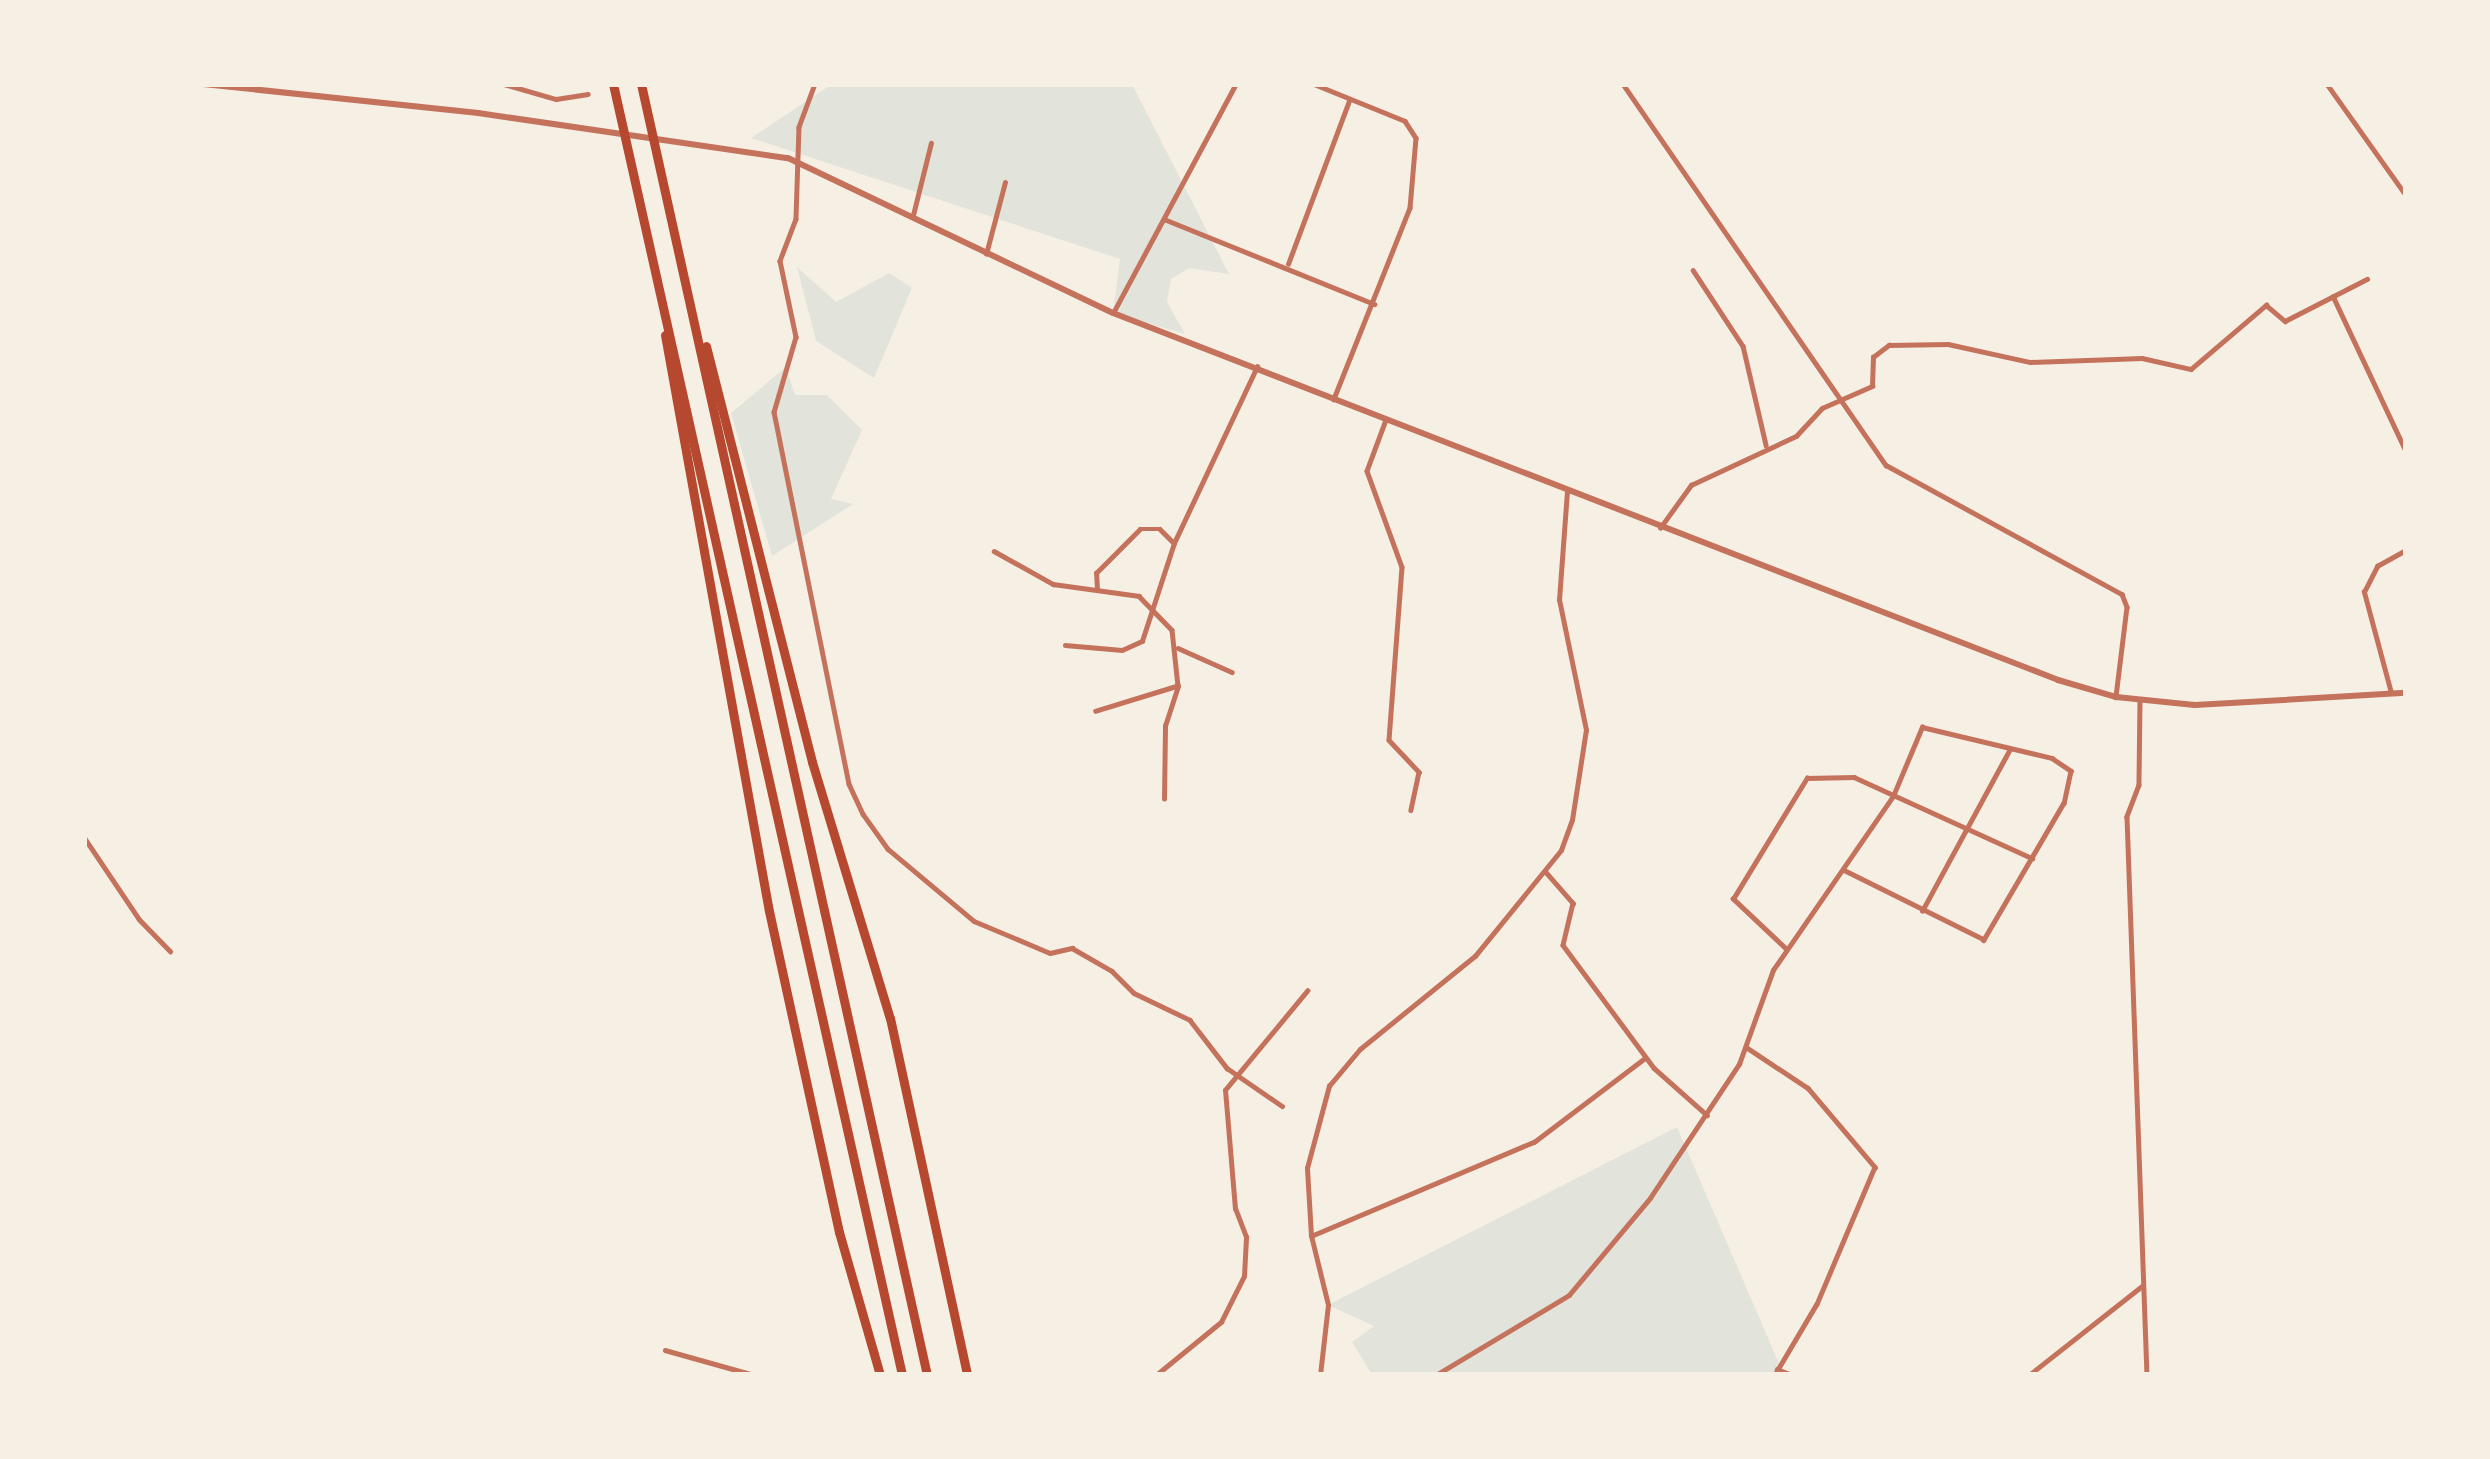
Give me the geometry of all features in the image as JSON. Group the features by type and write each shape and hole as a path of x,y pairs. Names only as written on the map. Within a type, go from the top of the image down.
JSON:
{"highway":[{"path":"613,84 902,1375"},
{"path":"641,84 685,275 812,762 890,1018 967,1375"},
{"path":"716,394 927,1375"},
{"path":"684,414 769,911 838,1232 880,1375"}],"street":[{"path":"203,84 570,126 814,166 1113,313 1660,528 2116,698 2247,705 2406,693"},
{"path":"504,84 556,99 588,94"},
{"path":"815,84 799,127 796,219 780,261 796,337 774,412 849,784 874,833 942,897 1017,944 1050,953 1072,948 1112,971 1134,994 1190,1020 1236,1074 1282,1106"},
{"path":"1113,313 1236,84"},
{"path":"1314,84 1405,122 1416,138 1411,208 1334,399"},
{"path":"1623,84 1837,401 1886,465 1924,492 2122,594 2127,607 2116,698"},
{"path":"2327,84 2406,195"},
{"path":"1288,264 1350,99"},
{"path":"913,215 932,143"},
{"path":"986,254 1005,182"},
{"path":"1164,219 1288,264 1374,304"},
{"path":"1693,270 1743,346 1766,446"},
{"path":"1660,528 1691,485 1766,446 1796,436 1837,401 1872,386 1875,353 1888,345 1948,344 2030,362 2142,358 2191,369 2266,304 2285,321 2367,279"},
{"path":"2333,296 2406,451"},
{"path":"1065,645 1136,646 1154,611 1174,543 1257,367"},
{"path":"1386,420 1366,471 1402,567 1389,740 1419,772 1411,810"},
{"path":"1320,1375 1328,1305 1311,1236 1309,1138 1329,1086 1360,1049 1475,956 1545,871 1572,820 1586,730 1559,600 1567,492"},
{"path":"1097,592 1096,573 1140,530 1160,529 1174,543"},
{"path":"2392,694 2364,592 2377,566 2406,550"},
{"path":"994,551 1053,584 1139,596 1154,611 1178,648 1178,686 1172,722 1165,726 1164,800"},
{"path":"1178,648 1232,672"},
{"path":"1096,711 1178,686"},
{"path":"2140,700 2139,785 2127,817 2147,1375"},
{"path":"1436,1375 1569,1295 1708,1116 1746,1047 1786,949 1893,796 1926,725 2063,761 2071,771 2064,803 1984,940 1843,870"},
{"path":"1922,910 2010,749"},
{"path":"1786,949 1733,899 1807,778 1842,774 2032,858"},
{"path":"84,837 139,919 170,951"},
{"path":"1545,871 1574,906 1563,945 1645,1058 1708,1116"},
{"path":"1156,1375 1221,1322 1244,1276 1246,1237 1224,1128 1225,1090 1307,991"},
{"path":"1746,1047 1808,1088 1875,1167 1816,1304 1776,1372 1792,1375"},
{"path":"1311,1236 1534,1142 1645,1058"},
{"path":"2029,1375 2144,1285"},
{"path":"665,1350 754,1375"}],"shaded area":[{"path":"832,84 1132,84 1229,274 1189,268 1171,279 1167,302 1185,334 1113,313 1120,259 751,138"},
{"path":"797,267 836,302 889,273 912,288 874,378 816,341"},
{"path":"786,367 795,395 827,395 862,430 831,499 853,504 772,556 731,413"},
{"path":"1677,1127 1784,1375 1372,1375 1352,1342 1374,1326 1328,1305"}]}
